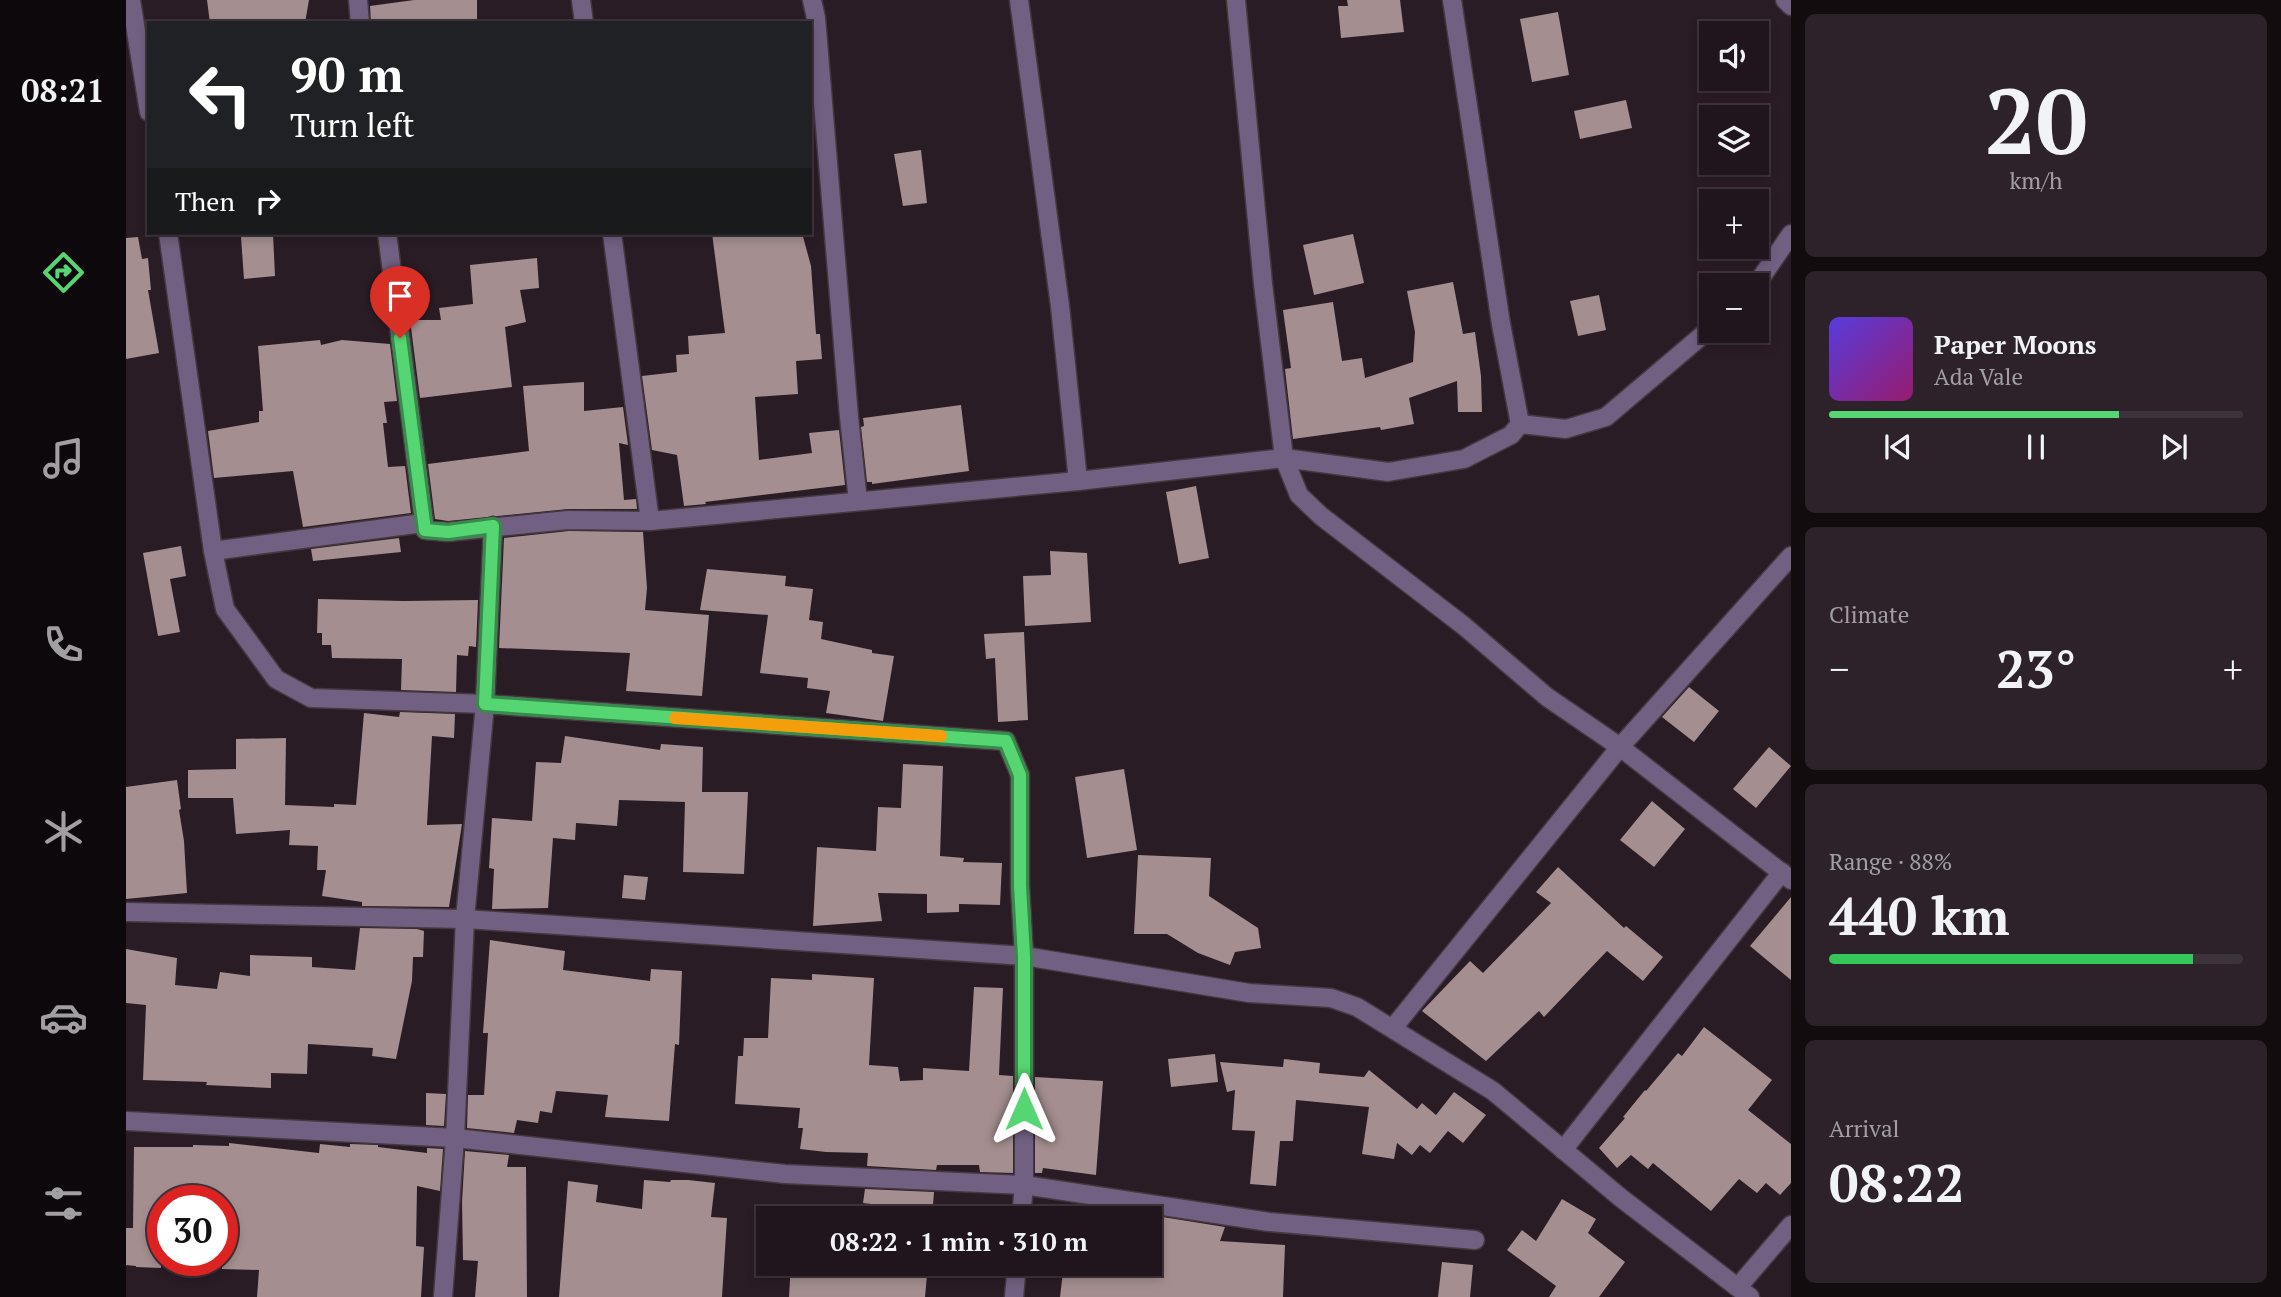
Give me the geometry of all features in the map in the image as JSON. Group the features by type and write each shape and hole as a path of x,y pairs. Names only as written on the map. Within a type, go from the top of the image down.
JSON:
{"street":[{"path":"131,0 147,100"},
{"path":"358,0 360,21"},
{"path":"581,0 584,21"},
{"path":"812,0 816,18 858,501"},
{"path":"1019,0 1060,306 1078,481"},
{"path":"1236,0 1263,284 1284,458 1299,495 1321,516 1464,626 1547,697 1619,747 1786,876 1563,1150"},
{"path":"387,235 425,530 448,532 569,520 650,521 1078,481 1284,458 1388,472 1464,459 1511,435 1520,424 1499,311 1452,0"},
{"path":"1786,0 1791,6"},
{"path":"1764,273 1791,234"},
{"path":"168,235 213,551 225,609 276,679 312,698 485,704 1006,741 1020,775 1020,886 1024,956 1022,1206"},
{"path":"612,235 650,521"},
{"path":"1520,424 1566,429 1606,417 1699,338"},
{"path":"213,551 423,523"},
{"path":"443,1297 455,1138 465,919 485,704 493,526"},
{"path":"1393,1028 1619,747 1791,556"},
{"path":"126,912 465,919 1024,956 1249,993 1331,998 1357,1007 1493,1091 1621,1198 1744,1292 1791,1225"},
{"path":"126,1121 455,1138 785,1174 1024,1185 1269,1222 1475,1240"},
{"path":"1014,1297 1016,1276"}],"building":[{"path":"207,0 309,0 305,21 210,21"},
{"path":"414,0 477,0 477,21 371,21 370,6"},
{"path":"1347,0 1400,0 1404,32 1341,38 1338,6 1348,6"},
{"path":"1558,12 1569,75 1532,82 1520,19"},
{"path":"1626,100 1632,128 1580,139 1574,111"},
{"path":"921,150 927,203 903,206 894,154"},
{"path":"1353,234 1364,283 1314,295 1303,245"},
{"path":"273,235 275,276 244,279 241,237"},
{"path":"712,235 803,235 811,266 816,334 820,334 822,359 796,361 798,394 755,397 759,460 812,453 809,433 839,430 845,485 684,506 677,455 652,450 642,376 677,372 676,355 689,354 688,336 725,333"},
{"path":"138,237 142,259 148,258 151,290 148,290 159,353 126,359 126,238"},
{"path":"537,258 539,288 520,290 526,322 505,327 512,387 420,398 410,320 441,320 439,308 473,304 470,265"},
{"path":"1453,282 1463,334 1475,332 1481,376 1482,412 1458,412 1457,381 1409,398 1414,424 1293,439 1285,369 1291,368 1283,310 1333,302 1342,361 1362,358 1365,378 1413,362 1415,332 1407,291"},
{"path":"1599,295 1606,330 1578,336 1570,301"},
{"path":"320,340 321,345 342,340 390,344 397,401 384,402 387,423 383,423 388,467 405,466 411,513 303,527 293,471 214,478 208,431 259,422 259,411 263,411 258,346"},
{"path":"584,382 584,411 623,407 628,445 619,443 624,500 636,499 637,509 568,509 448,521 435,519 428,464 529,451 523,386"},
{"path":"961,405 969,471 872,484 867,482 861,427 864,426 863,418"},
{"path":"1196,486 1209,558 1179,564 1166,492"},
{"path":"569,531 643,532 647,588 645,610 709,615 702,696 626,691 630,653 499,648 504,538"},
{"path":"399,538 401,552 313,561 311,549"},
{"path":"181,546 186,576 170,579 180,632 158,636 143,553"},
{"path":"1050,551 1087,553 1091,622 1025,626 1023,576 1051,575"},
{"path":"707,569 786,576 785,586 813,589 809,620 823,622 821,639 894,656 883,721 826,713 830,691 807,688 808,678 760,673 768,615 700,610"},
{"path":"318,599 478,600 476,647 469,646 468,656 457,655 456,692 401,690 402,659 332,658 331,645 322,645 322,633 317,633"},
{"path":"1024,632 1028,720 998,722 995,658 986,659 984,634"},
{"path":"1689,687 1719,711 1694,742 1662,717"},
{"path":"400,712 455,714 454,738 432,736 427,825 462,824 449,907 362,906 362,902 322,896 326,870 317,870 318,846 289,845 290,830 236,834 233,798 188,798 188,770 236,769 236,739 286,738 285,805 356,805 364,713 399,717"},
{"path":"565,736 660,750 661,744 703,747 702,792 748,792 744,874 683,872 685,802 619,800 617,826 576,823 575,840 553,838 548,908 492,909 494,869 489,868 492,818 532,821 536,762 561,763"},
{"path":"1769,747 1791,766 1756,808 1733,789"},
{"path":"903,764 943,766 940,856 964,858 963,862 1002,863 1000,905 959,904 959,912 927,913 927,894 878,893 882,921 813,926 817,847 876,851 878,807 901,808"},
{"path":"1124,769 1137,850 1087,858 1075,777"},
{"path":"177,780 187,893 126,899 126,787"},
{"path":"1652,801 1685,829 1654,867 1620,840"},
{"path":"1138,855 1211,858 1209,896 1258,928 1261,948 1235,952 1230,965 1198,953 1167,934 1134,934"},
{"path":"1558,867 1624,928 1626,926 1663,957 1643,981 1607,951 1544,1017 1539,1011 1486,1061 1422,1011 1470,961 1483,973 1551,903 1536,892"},
{"path":"624,875 648,877 645,900 622,898"},
{"path":"1791,897 1791,980 1750,946"},
{"path":"360,928 424,931 423,957 413,957 412,981 396,1059 372,1056 373,1048 308,1044 307,1074 271,1073 271,1088 143,1080 146,1005 126,1003 126,949 177,958 175,985 217,989 220,972 250,976 250,955 312,957 312,967 355,970"},
{"path":"490,940 565,951 563,970 650,981 651,969 682,971 679,1045 675,1044 669,1121 605,1117 608,1095 556,1091 552,1113 540,1111 538,1123 517,1120 514,1133 467,1128 468,1095 484,1095 488,1033 483,1033"},
{"path":"812,974 874,978 869,1065 898,1067 900,1081 923,1080 923,1068 969,1071 974,987 1003,988 999,1075 1013,1076 1013,1173 980,1172 979,1165 937,1165 936,1170 867,1166 868,1153 800,1149 803,1128 798,1128 800,1108 735,1104 738,1056 743,1056 744,1038 768,1038 771,978 812,980"},
{"path":"1704,1027 1772,1080 1748,1110 1791,1144 1791,1183 1780,1195 1766,1183 1757,1193 1739,1179 1711,1211 1653,1163 1648,1169 1631,1155 1617,1168 1599,1148 1645,1090 1678,1053 1682,1056"},
{"path":"1215,1054 1218,1082 1171,1087 1168,1059"},
{"path":"1284,1059 1320,1063 1319,1073 1364,1077 1369,1070 1417,1109 1422,1103 1436,1115 1454,1092 1486,1115 1463,1143 1448,1131 1430,1153 1420,1145 1412,1155 1397,1143 1394,1159 1362,1154 1369,1107 1296,1100 1293,1141 1280,1141 1276,1186 1250,1184 1255,1131 1232,1130 1235,1090 1227,1092 1220,1062 1283,1067"},
{"path":"1035,1077 1103,1081 1096,1175 1043,1168 1042,1173 1035,1173"},
{"path":"426,1093 446,1094 444,1126 426,1125"},
{"path":"229,1143 319,1153 320,1144 350,1147 350,1144 378,1145 427,1153 427,1148 443,1149 440,1191 417,1186 416,1246 424,1247 421,1297 257,1297 259,1270 238,1269 238,1185 147,1185 147,1267 126,1265 126,1228 133,1228 134,1147 229,1146"},
{"path":"465,1151 509,1155 507,1167 526,1167 527,1297 475,1297 478,1261 463,1260"},
{"path":"644,1180 715,1183 711,1217 727,1218 722,1297 559,1297 568,1181 598,1185 596,1202 642,1209"},
{"path":"865,1189 934,1192 933,1206 863,1203"},
{"path":"1562,1199 1596,1219 1588,1233 1625,1262 1599,1297 1549,1297 1556,1286 1507,1250 1522,1230 1536,1241"},
{"path":"1162,1217 1225,1227 1220,1241 1285,1245 1283,1297 1060,1297 1063,1276 1162,1276"},
{"path":"1442,1262 1473,1265 1470,1297 1438,1297"},
{"path":"790,1276 927,1276 925,1297 789,1297"}],"slow traffic":[{"path":"675,718 941,736"}],"route":[{"path":"400,338 425,530 448,532 493,526 485,704 1006,741 1020,775 1024,1109"}]}
